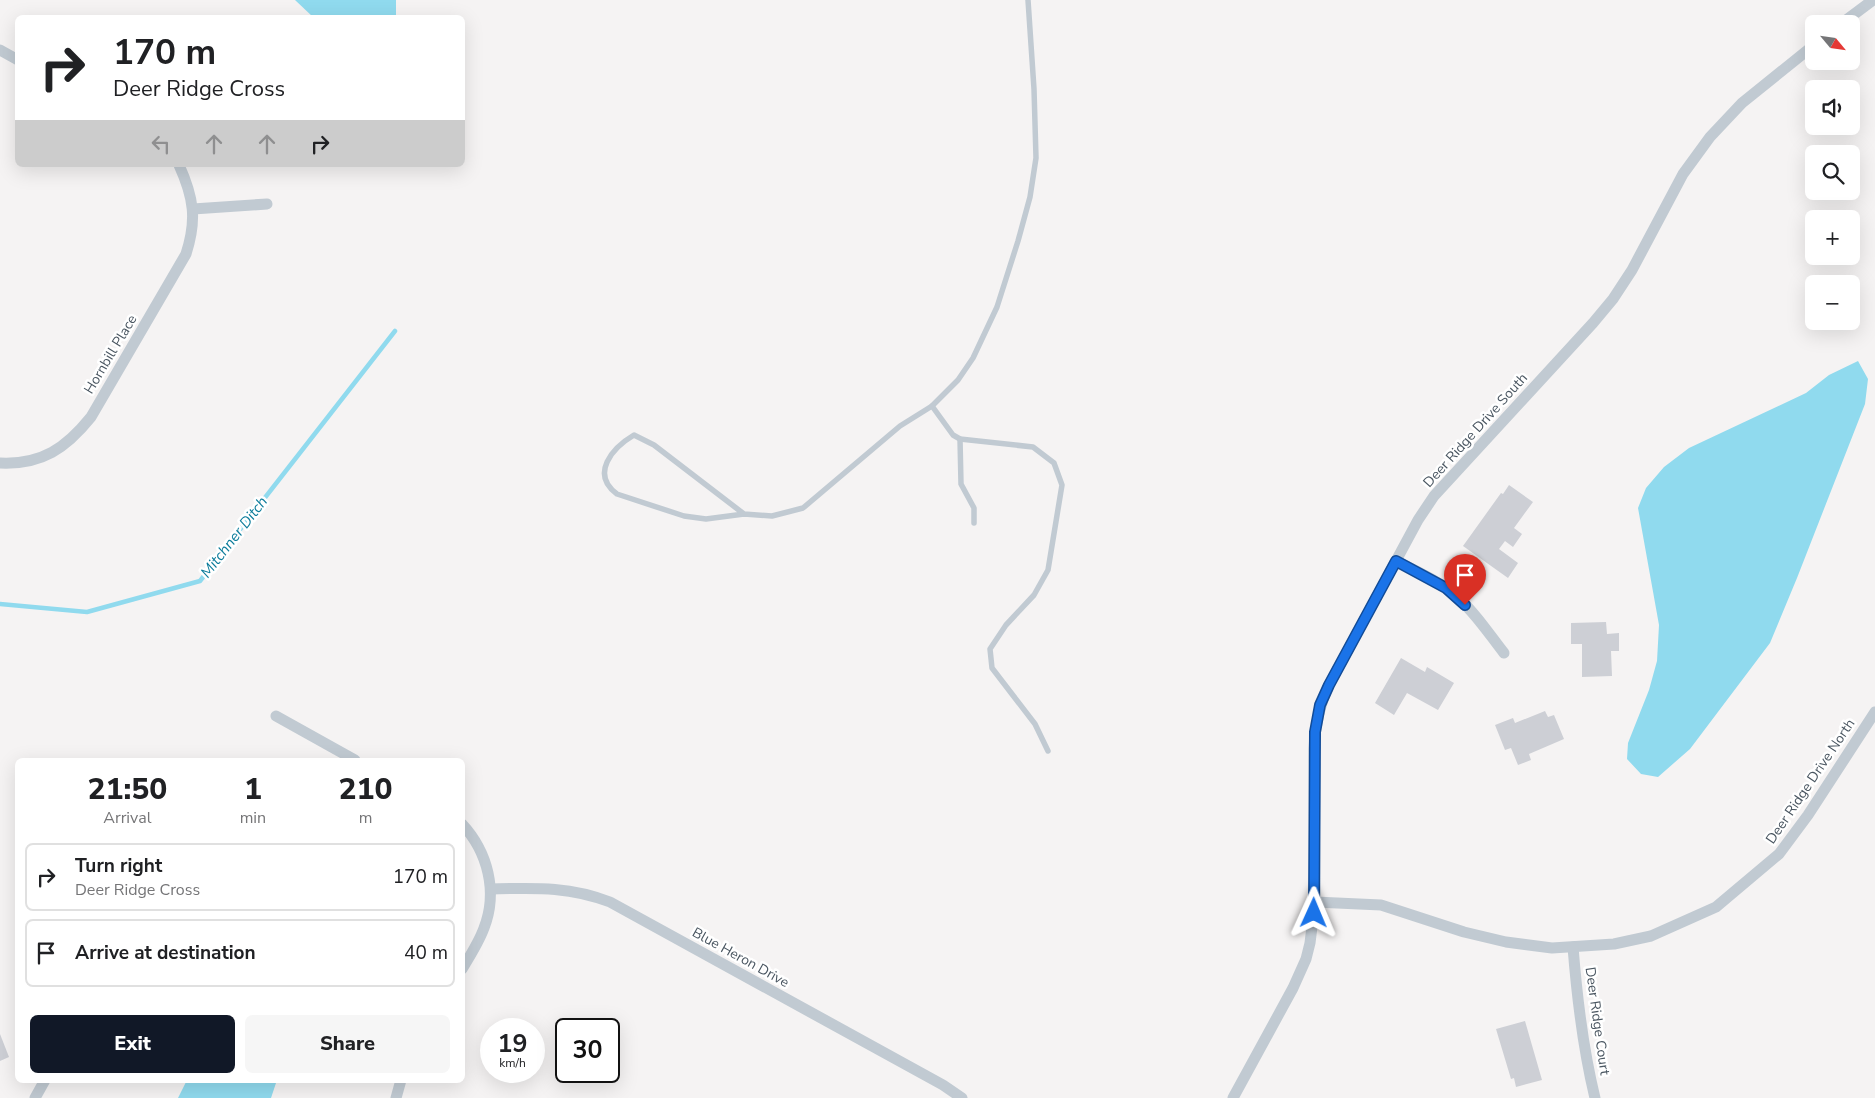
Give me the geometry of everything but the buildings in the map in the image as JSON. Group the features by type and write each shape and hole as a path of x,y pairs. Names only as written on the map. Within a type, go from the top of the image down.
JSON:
{"street":[{"path":"1853,15 1873,0"},
{"path":"0,50 15,58"},
{"name":"Deer Ridge Drive South","path":"1233,1098 1300,974 1310,943 1315,902 1314,749 1317,715 1329,685 1418,520 1444,484 1553,367 1613,299 1632,270 1680,180 1705,143 1742,103 1805,52"},
{"name":"Hornbill Place","path":"0,463 25,462 56,451 74,436 91,417 184,259 193,226 193,209 186,180 180,167"},
{"path":"193,209 267,204"},
{"path":"1396,561 1434,581 1456,596 1504,653"},
{"name":"Deer Ridge Drive North","path":"1315,902 1381,905 1464,932 1506,942 1552,948 1614,944 1650,936 1716,907 1779,854 1808,815 1875,712"},
{"path":"276,716 351,758"},
{"path":"465,827 482,854 491,890 485,927 465,964"},
{"name":"Blue Heron Drive","path":"491,890 564,889 587,893 610,902 962,1098"},
{"name":"Deer Ridge Court","path":"1573,948 1575,978 1588,1066 1595,1098"},
{"path":"35,1098 43,1083"},
{"path":"396,1098 400,1083"}],"lane":[{"path":"744,514 654,444 634,435 622,442 611,455 604,471 604,481 617,494 684,516 706,519 744,514 772,516 803,508 900,426 932,406 958,380 973,358 1004,290 1030,197 1036,158 1028,0"},
{"path":"932,406 953,435 960,439 1033,447 1054,463 1062,486 1048,570 1034,595 1006,625 990,649 992,668 1035,724 1048,751"},
{"path":"960,439 961,484 974,508 974,523"}],"water":[{"path":"295,0 396,0 396,15 311,15"},
{"path":"1858,361 1868,379 1865,404 1770,643 1690,749 1658,777 1641,774 1627,759 1628,743 1649,690 1657,661 1659,625 1638,508 1646,488 1664,467 1689,448 1806,393 1829,375"},
{"path":"186,1083 276,1083 271,1098 178,1098"}],"waterway":[{"name":"Mitchner Ditch","path":"0,604 87,612 200,581 395,331"}],"route":[{"path":"1314,913 1315,732 1317,715 1329,685 1396,561 1446,588 1465,605"}]}
